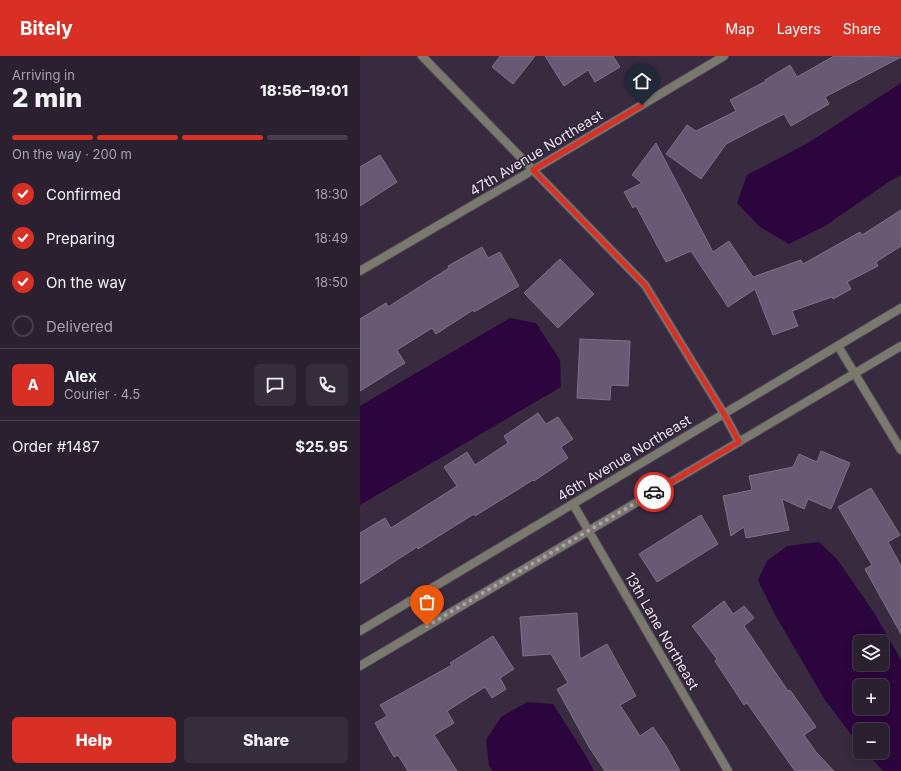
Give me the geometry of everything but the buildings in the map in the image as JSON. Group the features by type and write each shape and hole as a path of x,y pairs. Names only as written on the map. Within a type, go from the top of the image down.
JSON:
{"street":[{"path":"422,56 645,285 724,414 739,442"},
{"name":"47th Avenue Northeast","path":"360,271 724,56"},
{"name":"46th Avenue Northeast","path":"360,631 901,308"},
{"path":"838,346 901,450"},
{"path":"360,666 901,346"},
{"name":"13th Lane Northeast","path":"573,504 728,771"}],"shaded area":[{"path":"901,83 901,175 825,226 789,244 760,227 737,203 747,175 808,143"},
{"path":"510,318 536,323 560,360 561,387 360,505 360,406"},
{"path":"819,542 837,559 875,614 887,635 853,635 853,671 889,671 889,639 901,660 901,771 883,771 872,759 889,759 889,723 853,723 853,737 825,700 774,613 758,580 767,561 787,546"},
{"path":"527,702 553,704 594,771 493,771 489,766 486,740 501,717"}],"way so far":[{"path":"427,626 654,492"}],"route":[{"path":"642,105 533,170 645,285 724,414 739,442 654,492"}]}
